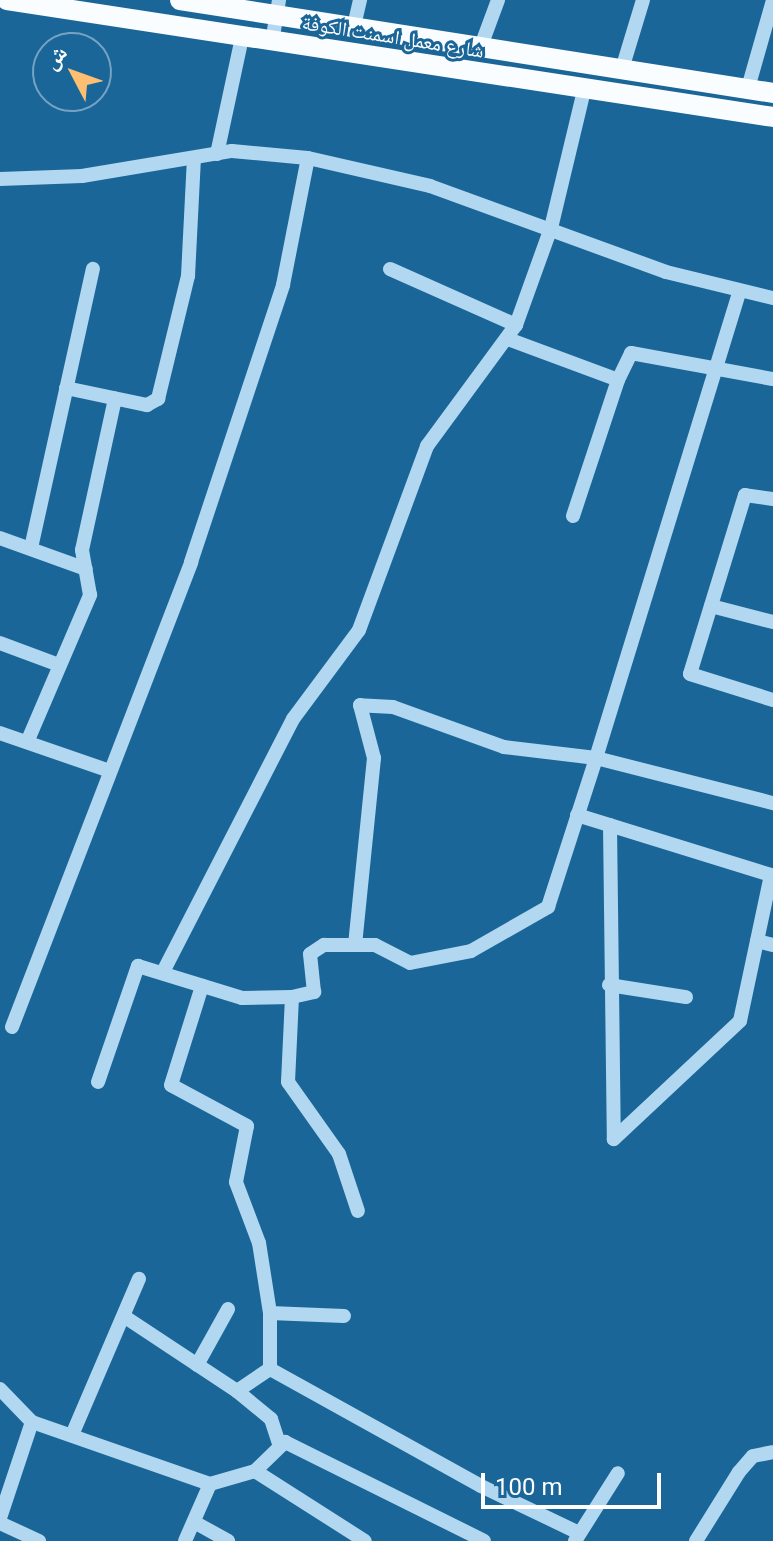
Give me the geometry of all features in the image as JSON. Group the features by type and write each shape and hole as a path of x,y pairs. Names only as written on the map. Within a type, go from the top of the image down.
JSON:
{"main road":[{"name":"شارع معمل اسمنت الكوفة","path":"7,0 584,91 773,117"},
{"name":"شارع معمل اسمنت الكوفة","path":"180,0 278,7 354,26 773,93"}],"street":[{"path":"354,26 360,0"},
{"path":"481,46 498,0"},
{"path":"622,69 643,0"},
{"path":"748,88 773,0"},
{"path":"272,42 278,7"},
{"path":"217,154 242,37"},
{"path":"164,970 293,719 359,630 427,446 516,325 551,228 584,91"},
{"path":"0,179 82,176 217,154 308,158 400,177 739,293 773,298"},
{"path":"66,388 147,405 160,395 188,276 194,158"},
{"path":"12,1027 110,771 147,689 278,304 308,158"},
{"path":"31,548 93,269"},
{"path":"390,269 516,325"},
{"path":"98,1082 131,972 144,965 202,986 255,1000 292,997 314,992 310,954 324,945 375,945 410,963 471,951 548,907 739,293"},
{"path":"508,339 618,380"},
{"path":"573,516 618,380 631,353 715,373 773,379"},
{"path":"28,740 90,595 82,543 115,399"},
{"path":"773,499 745,495 690,674 773,700"},
{"path":"0,538 86,569"},
{"path":"711,606 773,622"},
{"path":"0,643 59,665"},
{"path":"355,945 374,758 360,705 393,707 504,747 596,758 773,803"},
{"path":"0,733 28,740 110,771"},
{"path":"577,815 610,825 771,875 740,1021 614,1139 609,985 610,825"},
{"path":"757,941 773,945"},
{"path":"609,985 686,997"},
{"path":"202,986 171,1085 247,1126 236,1182 259,1243 270,1313 270,1369"},
{"path":"292,997 288,1082 339,1154 358,1211"},
{"path":"72,1435 139,1279"},
{"path":"197,1365 228,1309"},
{"path":"270,1313 344,1316"},
{"path":"125,1317 237,1391 271,1419 279,1443 484,1541"},
{"path":"237,1391 270,1369"},
{"path":"270,1369 577,1537 618,1473"},
{"path":"0,1389 32,1422 210,1484 255,1471 279,1443"},
{"path":"32,1422 0,1520 19,1537 39,1541"},
{"path":"696,1541 739,1472 753,1456 773,1452"},
{"path":"255,1471 365,1541"},
{"path":"185,1541 210,1484"},
{"path":"194,1522 228,1541"}]}
